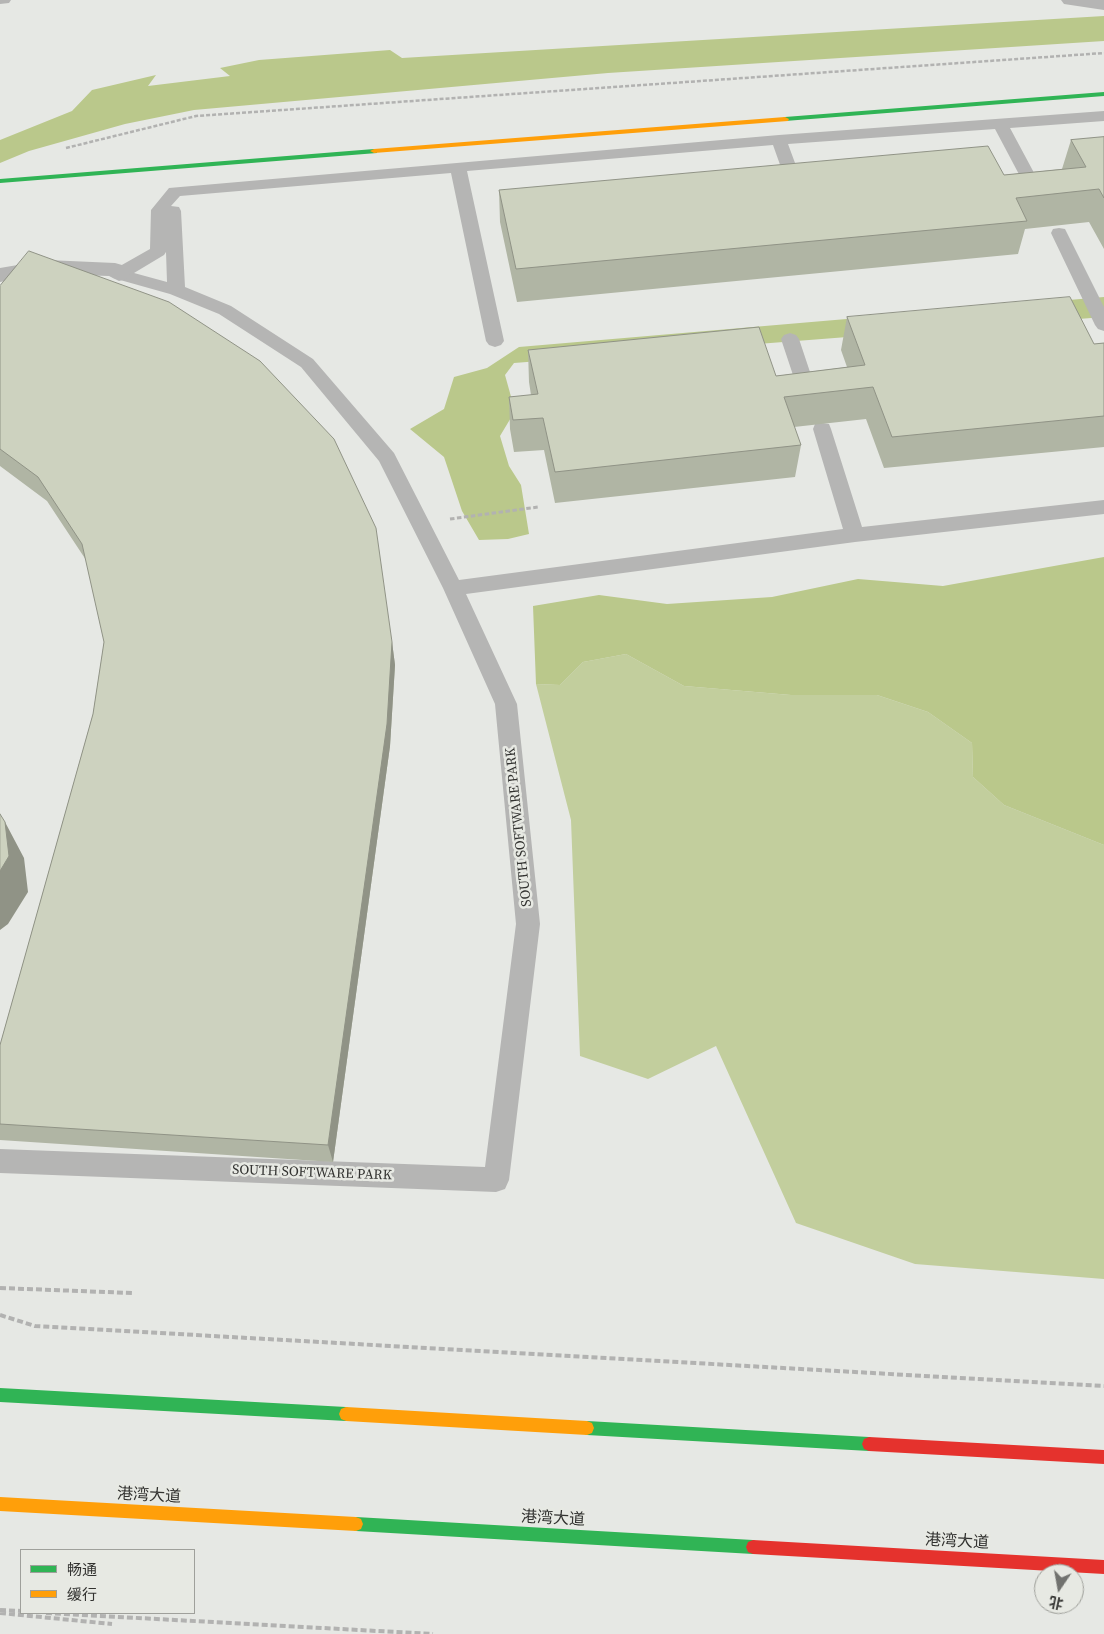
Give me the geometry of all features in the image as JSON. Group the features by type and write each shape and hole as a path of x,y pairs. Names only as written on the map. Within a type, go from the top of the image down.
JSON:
{"main road":[{"path":"6,181 1104,94"},
{"path":"0,1395 1104,1457"},
{"name":"港湾大道","path":"0,1504 1104,1567"}],"street":[{"path":"1070,0 1104,5"},
{"name":"SOUTH SOFTWARE PARK","path":"0,275 47,266 115,270 119,274"}],"lane":[{"path":"119,274 158,250 158,210 175,191 779,140 1104,116"},
{"path":"1000,124 1039,197"},
{"path":"779,140 798,190"},
{"path":"458,168 495,341"},
{"path":"176,290 173,210 194,190"},
{"path":"1059,234 1103,324"},
{"name":"SOUTH SOFTWARE PARK","path":"0,1160 496,1180 528,924 506,704 453,588 387,458 307,363 225,310 176,290 119,274"},
{"path":"790,339 810,399"},
{"path":"822,429 855,535"},
{"path":"453,588 855,535 1104,507"}],"path":[{"path":"58,150 196,116 1104,53"},
{"path":"461,518 538,507"},
{"path":"0,1288 132,1293"},
{"path":"0,1315 35,1326 1104,1386"},
{"path":"0,1612 20,1611"},
{"path":"0,1612 112,1624"},
{"path":"64,1614 433,1634"}],"shaded area":[{"path":"1104,16 1104,41 608,73 194,110 125,124 29,151 0,163 0,140 72,111 92,90 156,75 148,86 230,76 220,68 259,60 390,50 402,58"},
{"path":"1104,297 1104,317 514,363 505,375 515,411 500,436 509,466 521,485 529,534 508,539 479,540 462,511 444,457 410,429 444,409 454,377 487,368 519,347"},
{"path":"1104,557 1104,845 1004,805 973,777 972,743 928,712 877,695 791,695 684,686 626,654 583,662 560,685 536,684 533,606 599,595 667,604 772,597 858,579 943,586"},
{"path":"626,654 684,686 791,695 877,695 928,712 972,743 973,777 1004,805 1104,845 1104,1279 915,1264 796,1223 716,1046 648,1079 580,1056 571,820 536,684 560,685 583,662"}],"building":[{"path":"1104,137 1104,198 1099,189 1016,198 1027,221 516,269 499,190 988,146 1004,175 1086,167 1071,140"},
{"path":"29,251 169,302 260,361 334,439 376,528 392,642 387,724 328,1145 0,1124 0,1045 93,714 104,642 82,544 38,477 0,449 0,286"},
{"path":"1070,297 1094,344 1104,343 1104,416 892,437 873,387 784,397 801,445 555,472 543,418 513,420 509,397 538,394 528,350 759,327 776,376 865,365 847,317"},
{"path":"0,814 5,822 9,856 0,871"}],"traffic: fast":[{"path":"785,119 1104,94"},
{"path":"0,181 374,151"},
{"path":"0,1395 346,1414"},
{"path":"587,1428 869,1444"},
{"path":"356,1524 753,1547"}],"traffic: slow":[{"path":"374,151 785,119"},
{"path":"346,1414 587,1428"},
{"path":"0,1504 356,1524"}],"traffic: jam":[{"path":"869,1444 1104,1457"},
{"path":"753,1547 1104,1567"}]}
